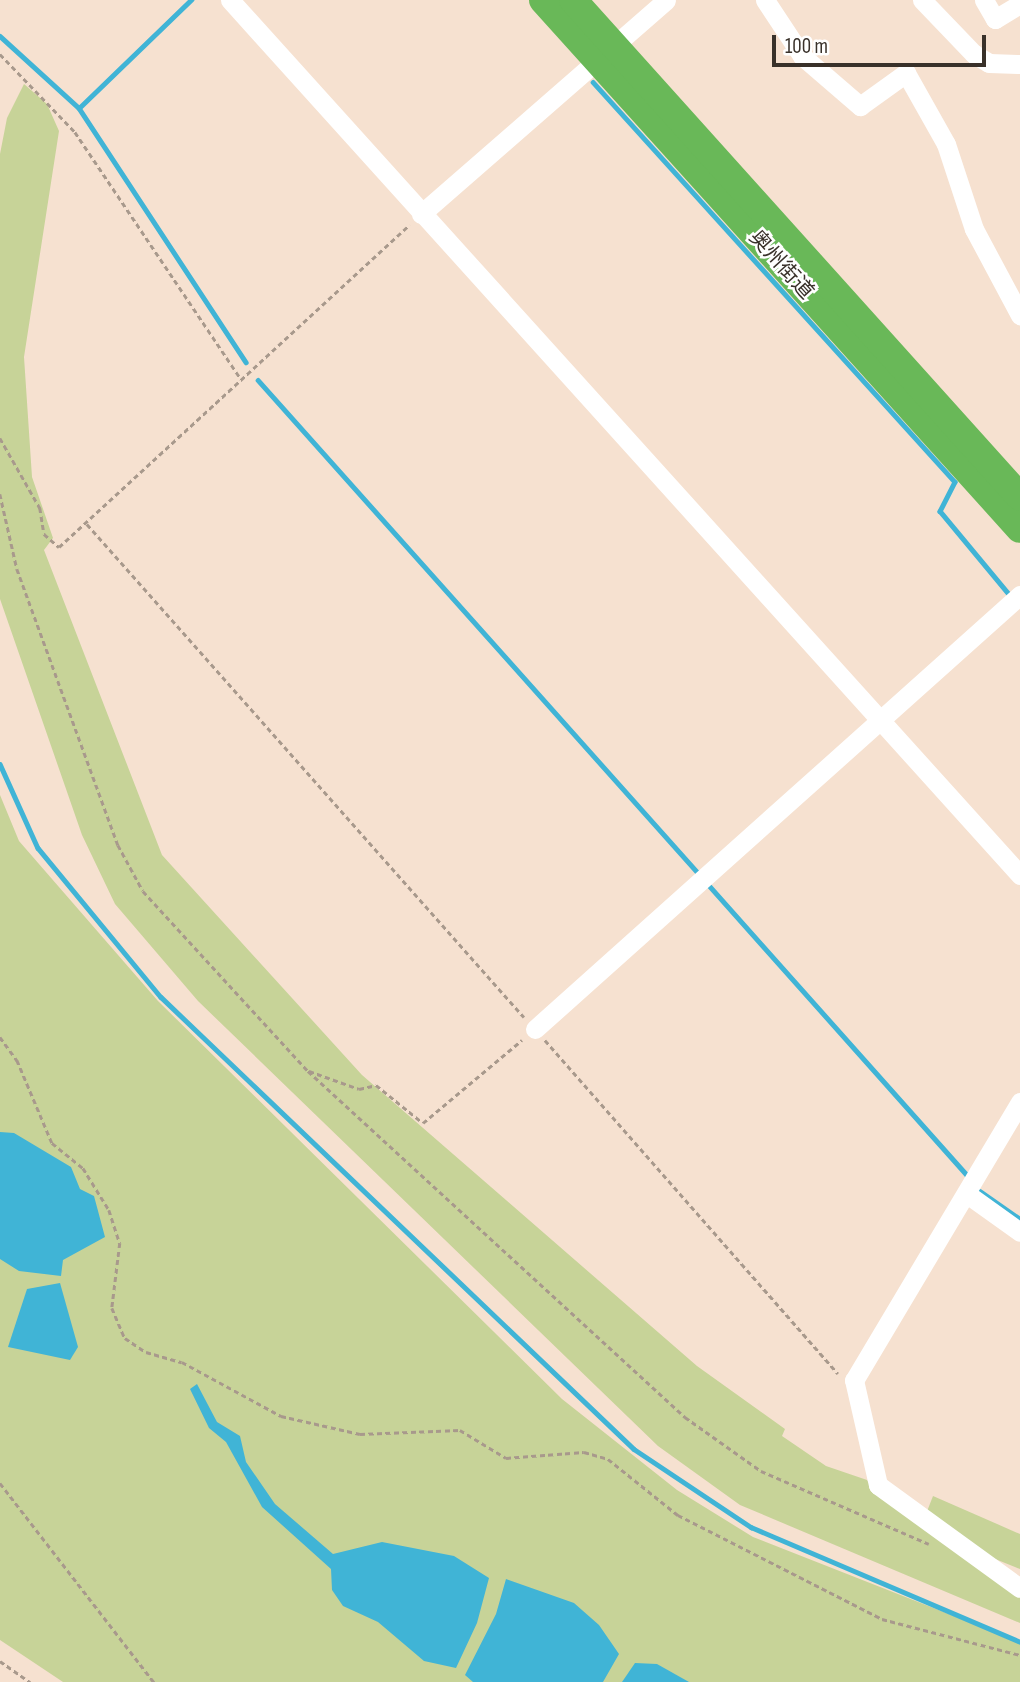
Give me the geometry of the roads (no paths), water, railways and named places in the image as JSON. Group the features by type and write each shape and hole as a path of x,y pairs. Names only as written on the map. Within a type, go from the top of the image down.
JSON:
{"highway":[{"name":"奥州街道","path":"543,0 604,51 1020,497"},
{"name":"奥州街道","path":"573,0 604,51 1020,529"}],"street":[{"path":"230,0 1020,875"},
{"path":"421,214 604,51 666,0"},
{"path":"765,0 802,56 860,106 906,73 946,144 974,229 1020,314"},
{"path":"922,0 974,54 989,63 1020,64"},
{"path":"984,0 995,19 1020,4"},
{"path":"535,1029 1020,595"},
{"path":"1020,1102 854,1380 878,1485 1020,1588"},
{"path":"967,1194 1020,1232"}],"water":[{"path":"0,1132 14,1133 71,1167 80,1189 94,1196 105,1237 63,1260 61,1276 19,1271 0,1259"},
{"path":"60,1283 78,1347 70,1360 8,1347 27,1289"},
{"path":"197,1384 217,1422 240,1436 246,1462 275,1504 333,1554 382,1542 454,1556 489,1578 477,1623 456,1668 424,1661 378,1622 343,1606 332,1590 331,1569 262,1507 226,1442 209,1428 190,1389"},
{"path":"506,1579 574,1603 599,1625 619,1654 603,1682 473,1682 465,1675 496,1614"},
{"path":"635,1663 657,1664 689,1682 622,1682"}],"waterway":[{"path":"79,108 191,0"},
{"path":"0,36 79,108 246,362"},
{"path":"593,82 955,482 940,511 1009,594"},
{"path":"258,380 700,875"},
{"path":"0,764 38,848 161,997 634,1449 751,1527 1020,1642"},
{"path":"706,882 968,1176"},
{"path":"980,1191 1020,1219"}]}
